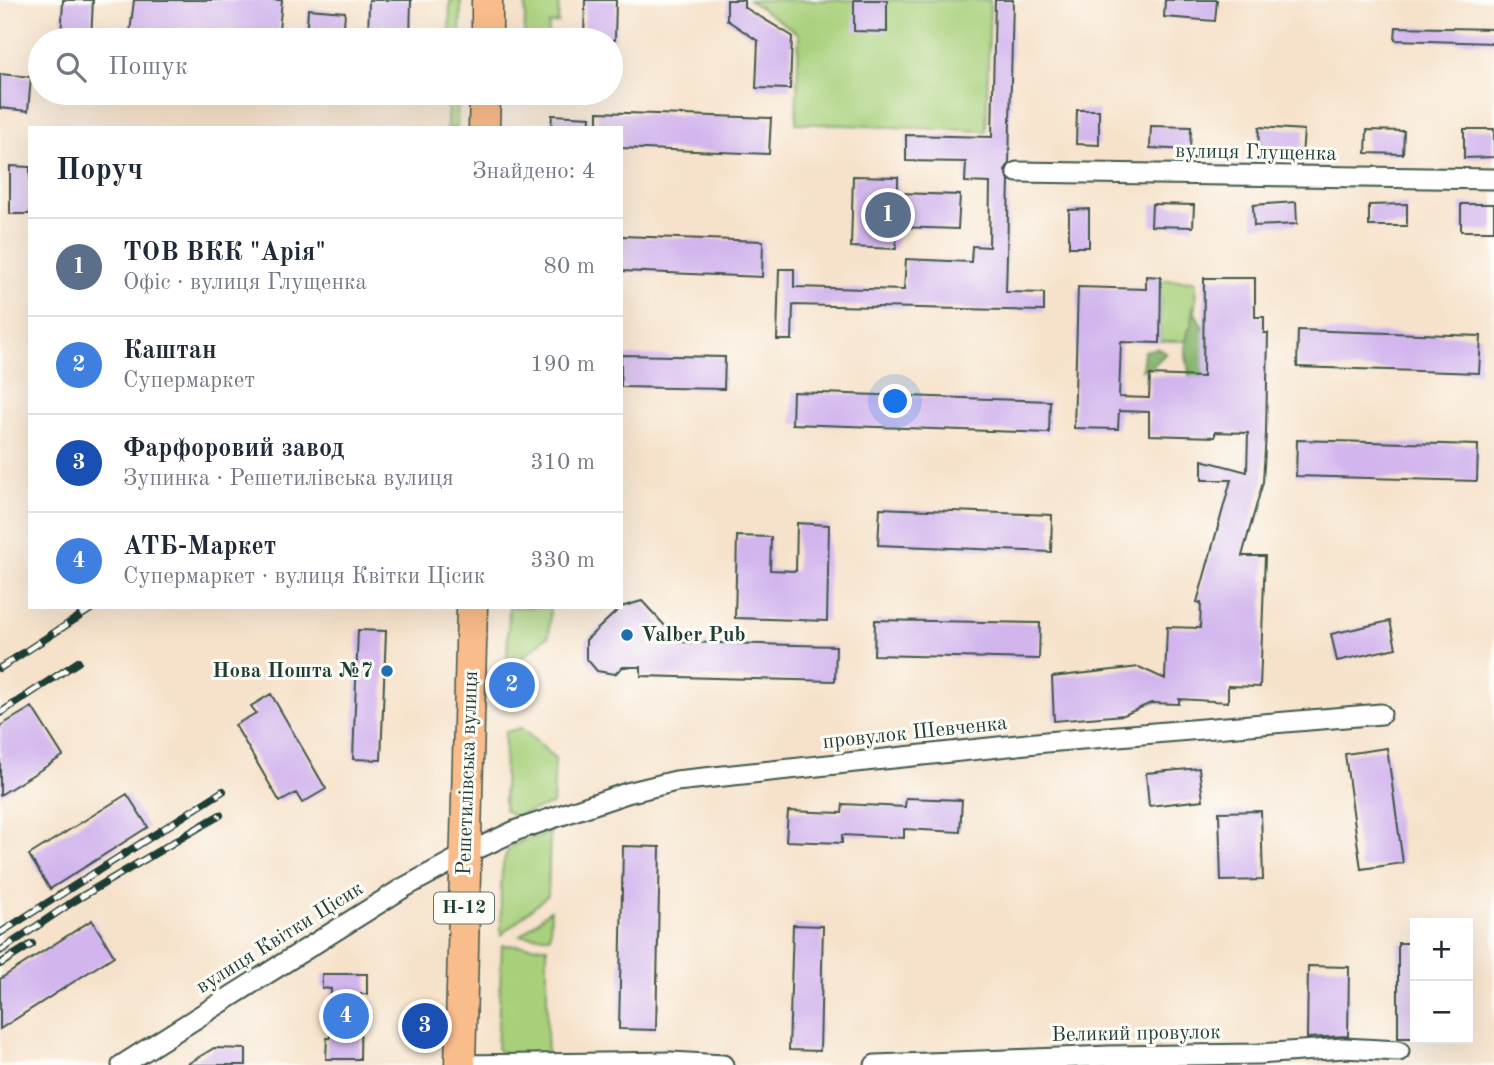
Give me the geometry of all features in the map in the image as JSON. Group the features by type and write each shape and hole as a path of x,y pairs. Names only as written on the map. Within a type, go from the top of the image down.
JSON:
{"main road":[{"path":"487,28 488,0"},
{"path":"484,126 485,105"},
{"name":"Решетилівська вулиця","path":"460,1065 472,609"}],"street":[{"name":"вулиця Глущенка","path":"1017,172 1494,179"},
{"name":"провулок Шевченка","path":"466,854 528,826 627,793 676,781 1046,742 1381,714"},
{"name":"вулиця Квітки Цісик","path":"121,1065 403,888 466,854"},
{"name":"Великий провулок","path":"874,1065 1109,1056 1259,1054 1344,1048 1399,1051"},
{"path":"460,1065 671,1062 723,1065"}],"green space":[{"path":"450,0 461,0 460,28 449,28"},
{"path":"526,0 559,0 558,23 549,24 549,28 525,28"},
{"path":"749,0 990,0 986,131 796,123 799,34"},
{"path":"448,105 458,105 457,126 447,126"},
{"path":"1161,280 1196,281 1194,341 1160,341"},
{"path":"1193,308 1207,336 1203,381 1190,380 1185,348 1192,324"},
{"path":"1157,348 1166,353 1154,365 1142,370 1144,351"},
{"path":"509,609 550,609 549,635 513,666 507,660"},
{"path":"521,728 555,758 553,804 514,816 504,809 505,732"},
{"path":"550,833 548,895 501,935 502,873 508,851 517,843"},
{"path":"551,909 550,936 520,936"},
{"path":"502,945 547,947 547,1060 504,1057 497,1048"}],"building":[{"path":"63,0 93,0 92,28 62,28"},
{"path":"134,0 282,0 279,28 130,28"},
{"path":"369,0 411,0 410,28 368,28"},
{"path":"585,0 616,0 615,28 584,28"},
{"path":"727,0 744,0 744,7 792,36 790,89 756,88 758,41 727,20"},
{"path":"854,0 887,0 887,32 854,31"},
{"path":"995,0 1013,0 1009,163 1005,171 1009,180 1006,292 1044,293 1044,311 793,305 792,340 777,340 779,269 794,269 794,287 904,290 906,259 971,262 972,246 989,247 990,183 965,182 966,162 906,161 906,135 992,137"},
{"path":"1165,0 1217,0 1215,21 1164,17"},
{"path":"308,9 345,12 344,28 307,28"},
{"path":"1396,27 1494,29 1494,43 1395,40"},
{"path":"0,74 28,77 28,111 0,108"},
{"path":"1077,110 1099,110 1099,145 1076,144"},
{"path":"598,112 771,118 769,154 623,148 623,126 598,126"},
{"path":"552,115 590,117 589,126 551,126"},
{"path":"1151,126 1191,127 1190,150 1150,148"},
{"path":"1259,127 1304,130 1302,156 1258,153"},
{"path":"1464,129 1494,129 1494,157 1464,158"},
{"path":"1367,130 1404,131 1403,154 1366,153"},
{"path":"10,166 28,167 28,214 10,214"},
{"path":"853,176 898,177 898,193 960,195 958,229 897,227 896,249 851,247"},
{"path":"1296,202 1297,224 1254,226 1253,205"},
{"path":"1152,204 1194,205 1193,227 1151,226"},
{"path":"1407,204 1407,226 1369,226 1369,205"},
{"path":"1461,204 1494,204 1494,231 1461,231"},
{"path":"1089,209 1089,247 1069,247 1069,210"},
{"path":"623,236 763,241 762,277 623,271"},
{"path":"1146,276 1161,277 1160,343 1121,342 1119,397 1149,398 1150,375 1203,377 1204,278 1255,278 1255,317 1264,317 1264,333 1268,333 1266,433 1263,482 1242,556 1265,556 1260,687 1228,686 1228,702 1179,699 1179,704 1151,703 1124,715 1054,721 1052,677 1139,667 1165,679 1167,627 1200,628 1201,603 1197,602 1231,480 1202,480 1202,460 1247,472 1248,433 1215,432 1215,437 1149,435 1149,412 1119,411 1118,429 1074,428 1078,287 1146,289"},
{"path":"1298,330 1481,336 1479,373 1297,367"},
{"path":"623,355 725,357 724,389 623,387"},
{"path":"793,392 1050,401 1049,433 792,424"},
{"path":"1297,440 1478,445 1477,481 1296,476"},
{"path":"880,508 1052,515 1051,552 878,545"},
{"path":"797,523 829,525 827,621 735,618 737,536 771,537 770,570 796,571"},
{"path":"642,601 680,642 836,646 835,681 641,676 641,667 623,667 615,674 597,671 586,658 586,640 623,606"},
{"path":"875,620 1040,623 1039,659 874,655"},
{"path":"1390,621 1396,648 1337,661 1331,634"},
{"path":"358,630 386,631 381,760 353,759"},
{"path":"271,694 326,789 302,803 296,793 280,802 235,725 256,713 251,706"},
{"path":"32,707 63,756 0,795 0,726"},
{"path":"1387,748 1403,863 1361,869 1345,754"},
{"path":"1199,768 1203,800 1149,806 1146,773"},
{"path":"127,794 148,827 50,889 29,855"},
{"path":"906,798 962,800 960,832 904,829 904,838 842,835 842,843 786,841 788,811 842,813 843,804 905,807"},
{"path":"1261,811 1263,880 1221,881 1219,812"},
{"path":"623,846 660,847 656,1030 619,1029"},
{"path":"92,920 114,956 0,1029 0,979"},
{"path":"793,925 823,926 820,1051 789,1050"},
{"path":"1398,943 1410,943 1410,1038 1398,1038"},
{"path":"1308,966 1349,967 1348,1036 1307,1038"},
{"path":"322,974 367,974 367,994 361,994 360,1059 326,1059 327,1038 330,1038 331,989 322,988"},
{"path":"214,1048 246,1049 246,1065 186,1065"}],"railway":[{"path":"0,668 91,609"},
{"path":"0,713 78,662"},
{"path":"0,933 223,791"},
{"path":"0,951 74,901 220,815"},
{"path":"0,964 32,944"}],"place":[{"name":"ТОВ ВКК \"Арія\"","path":"888,215"},
{"name":"Valber Pub","path":"627,635"},
{"name":"Нова Пошта №7","path":"387,671"},
{"name":"Каштан","path":"512,685"},
{"name":"АТБ-Маркет","path":"346,1016"},
{"name":"Фарфоровий завод","path":"425,1026"}]}
